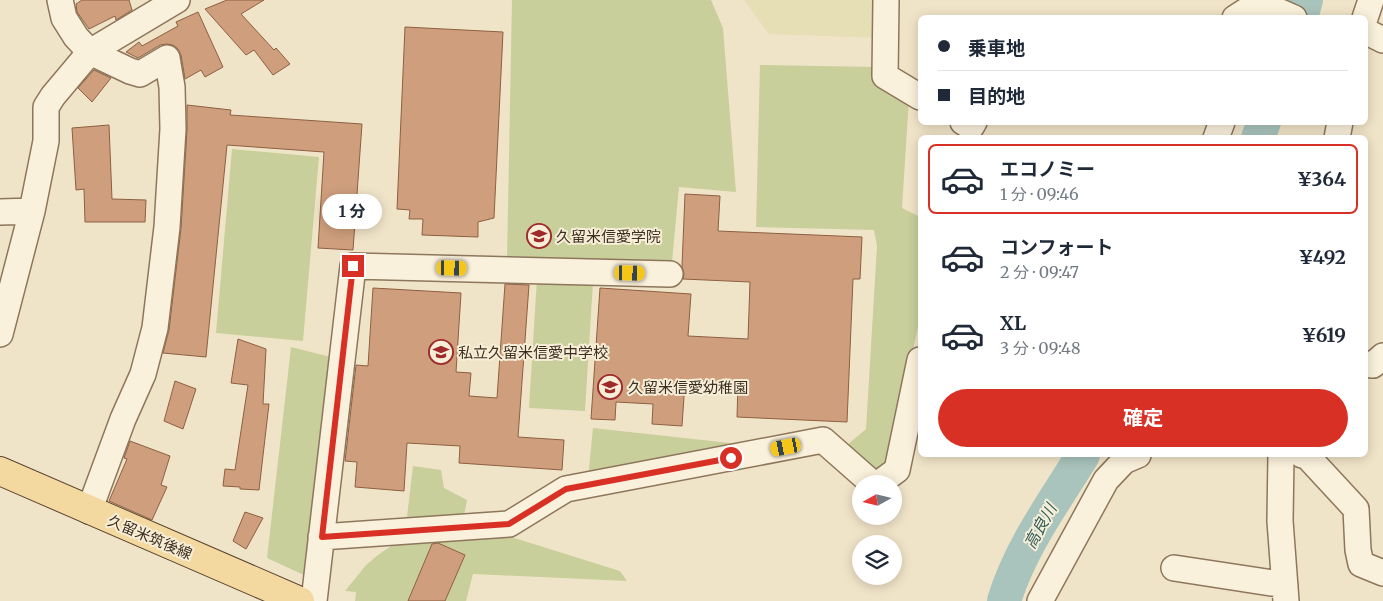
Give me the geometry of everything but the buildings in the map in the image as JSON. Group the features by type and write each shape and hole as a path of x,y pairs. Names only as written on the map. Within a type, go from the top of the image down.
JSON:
{"main road":[{"name":"久留米筑後線","path":"0,472 300,601"}],"street":[{"path":"60,0 64,18 76,37 90,52 140,74 167,58 172,88 173,129 167,227 155,328 143,374 123,420 89,511"},
{"path":"0,334 32,211 46,141 46,107 90,52 177,0"},
{"path":"886,0 885,76 918,96"},
{"path":"1366,15 1371,0"},
{"path":"1246,15 1270,8"},
{"path":"1368,32 1383,40"},
{"path":"0,212 32,211"},
{"path":"314,601 353,266 670,274"},
{"path":"1368,364 1373,365 1383,356"},
{"path":"890,475 897,470 918,370"},
{"path":"322,537 509,524 566,489 822,440 863,475"},
{"path":"1040,601 1106,480 1124,461 1133,457"},
{"path":"1174,568 1285,593 1280,521 1281,457"},
{"path":"1308,457 1356,509 1358,550 1361,564 1383,573"}],"shaded area":[{"path":"744,0 882,0 879,38 769,34"}],"green space":[{"path":"512,0 711,0 723,28 736,192 679,187 672,262 507,259"},
{"path":"760,65 877,67 909,99 902,208 918,216 918,326 889,464 874,471 847,445 866,429 877,246 874,230 756,227"},
{"path":"232,149 319,157 303,341 216,333"},
{"path":"537,278 593,282 585,411 529,408"},
{"path":"291,347 331,357 308,577 267,558"},
{"path":"593,428 757,446 588,478"},
{"path":"413,466 441,470 444,488 467,500 464,516 407,517"},
{"path":"508,536 620,571 627,581 473,574 466,601 355,601 356,592 345,591 366,565 397,542"}],"waterway":[{"name":"高良川","path":"1302,15 1306,0"},
{"name":"高良川","path":"1259,135 1263,125"},
{"name":"高良川","path":"1004,601 1028,544 1082,457"}],"place":[{"name":"久留米信愛学院","path":"539,236"},
{"name":"私立久留米信愛中学校","path":"441,352"},
{"name":"久留米信愛幼稚園","path":"610,387"}],"route":[{"path":"353,266 322,537 509,524 566,489 731,458"}]}
